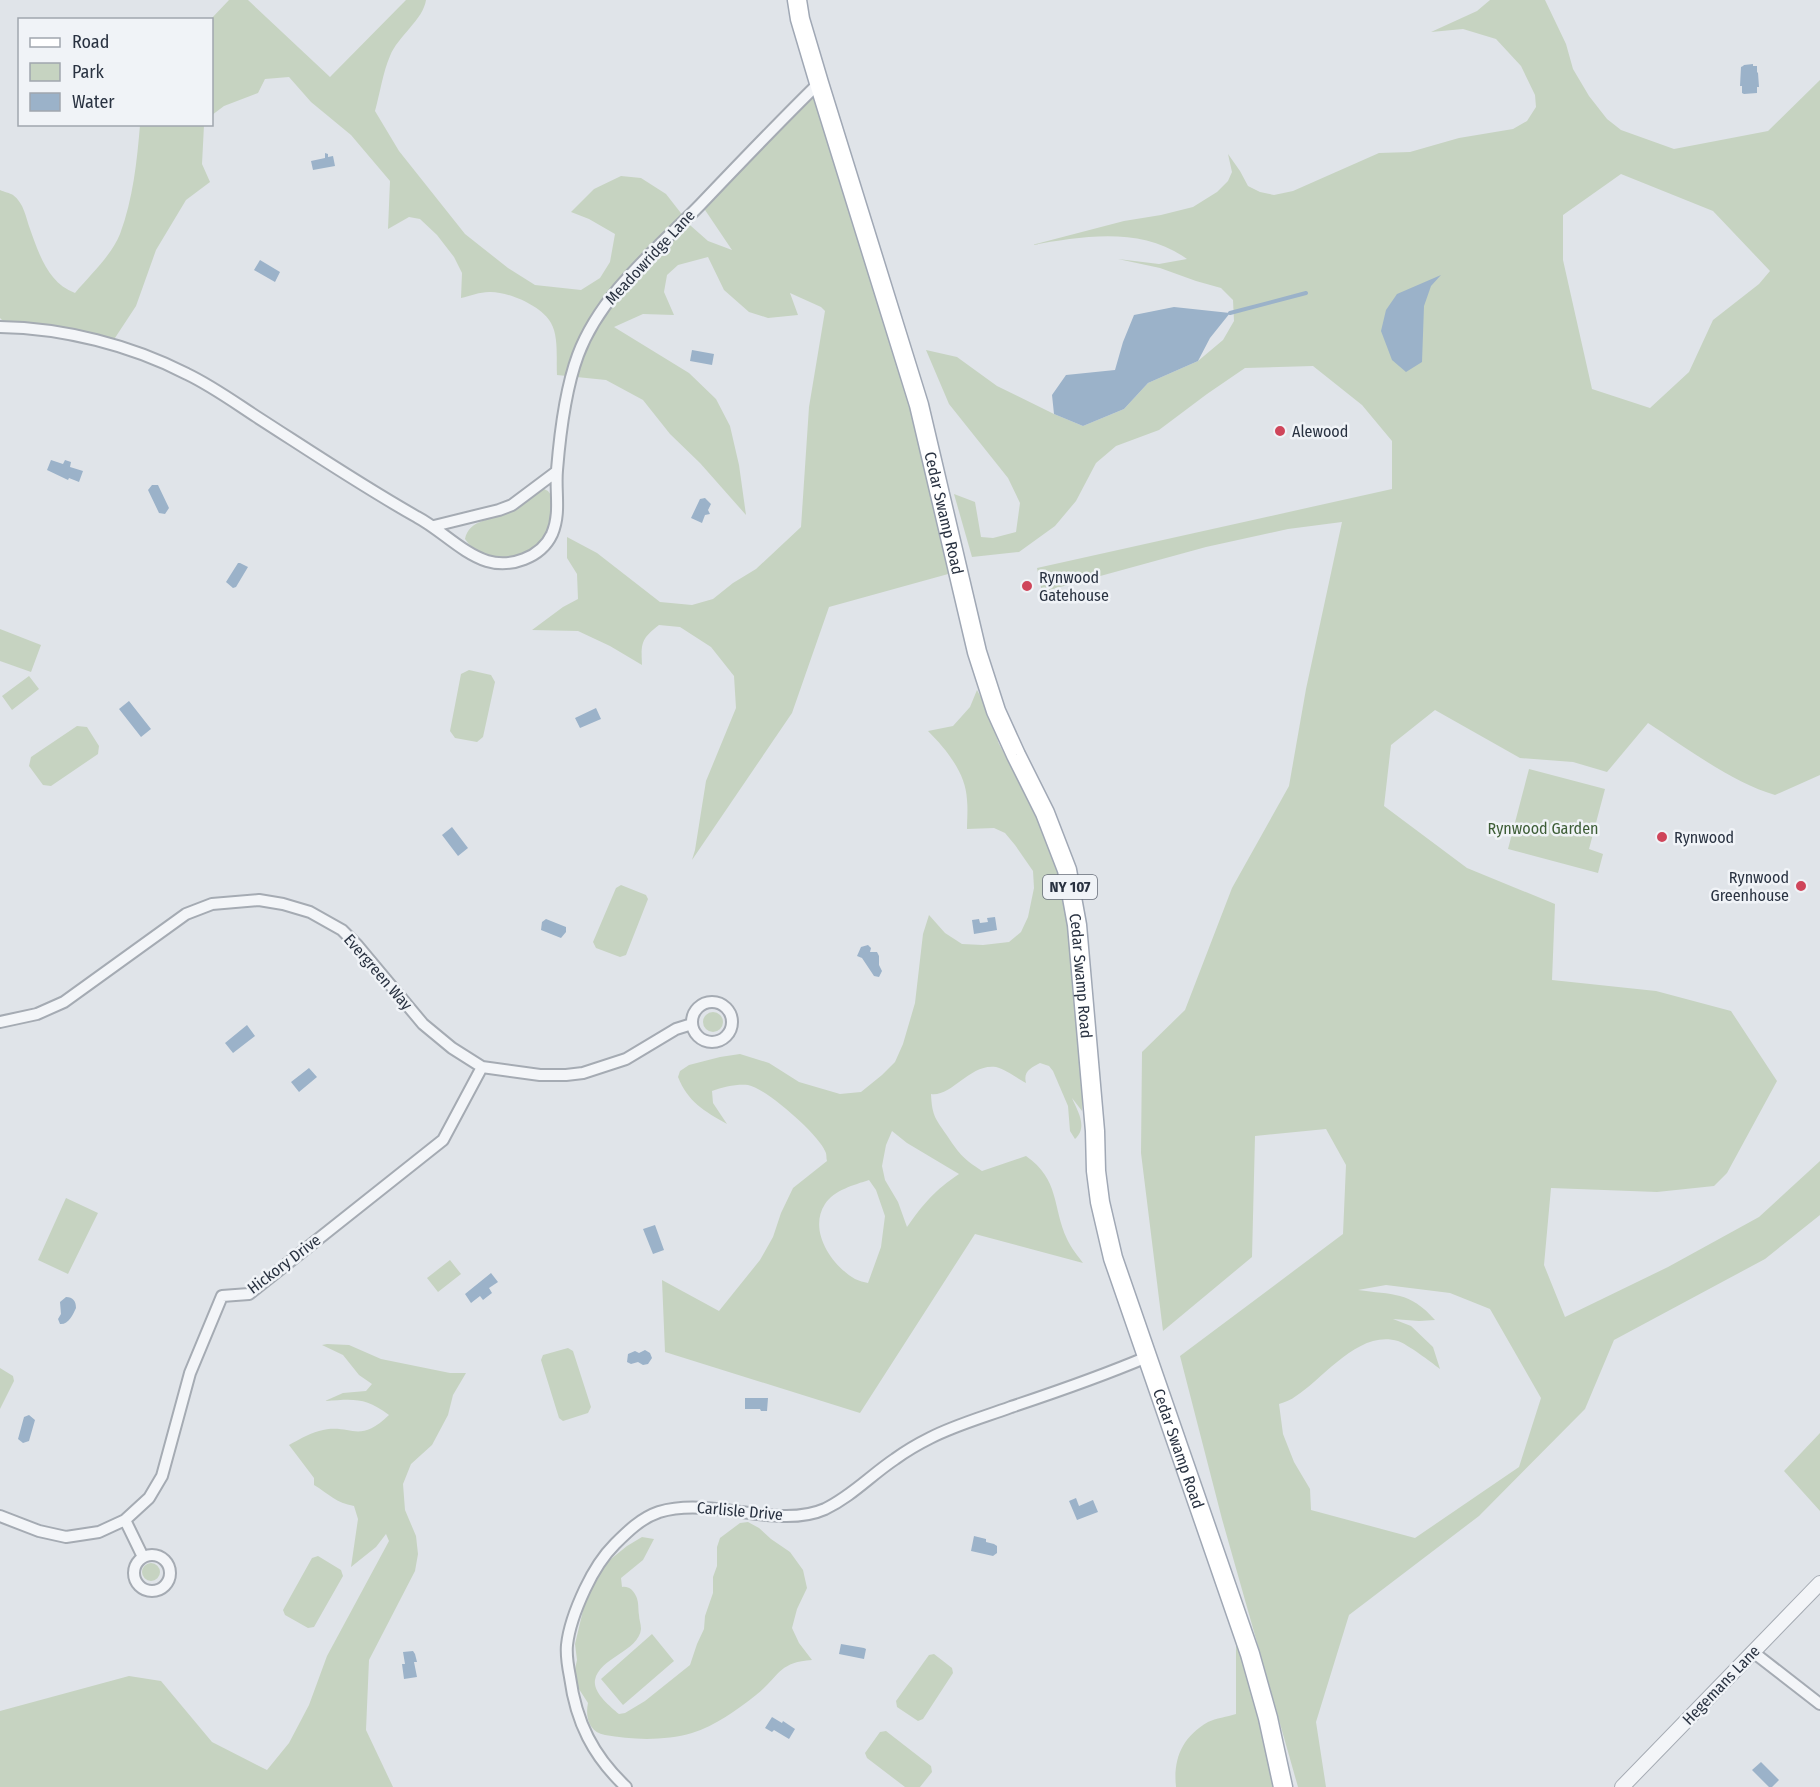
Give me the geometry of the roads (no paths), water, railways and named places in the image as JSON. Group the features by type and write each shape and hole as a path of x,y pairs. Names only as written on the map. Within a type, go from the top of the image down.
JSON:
{"main road":[{"name":"Cedar Swamp Road","path":"796,0 819,83 919,405 977,652 996,711 1045,813 1067,870 1077,925 1096,1171 1100,1202 1113,1258 1250,1654 1268,1718 1283,1787"}],"street":[{"name":"Meadowridge Lane","path":"0,327 99,340 139,352 188,374 376,494 434,526 468,552 500,564 525,559 539,551 550,538 556,523 556,472 569,381 597,315 639,267 774,126 819,83"},
{"path":"434,526 512,505 556,472"},
{"name":"Evergreen Way","path":"0,1022 37,1014 64,1002 186,914 212,904 259,900 310,912 342,930 423,1024 452,1048 482,1066 540,1075 566,1076 584,1073 626,1059 676,1029 692,1024"},
{"name":"Hickory Drive","path":"0,1516 39,1531 66,1537 99,1532 125,1520 149,1498 162,1476 190,1373 222,1296 249,1294 443,1140 482,1066"},
{"name":"Carlisle Drive","path":"626,1787 611,1773 592,1748 582,1725 572,1695 567,1646 578,1604 593,1572 606,1553 627,1532 657,1513 684,1507 707,1507 781,1515 822,1510 846,1497 894,1459 931,1437 1147,1357"},
{"path":"125,1520 143,1557"},
{"name":"Hegemans Lane","path":"1622,1787 1820,1583"},
{"path":"1754,1652 1820,1704"}],"water":[{"path":"1753,64 1757,66 1759,87 1757,87 1757,93 1744,94 1740,86 1741,67"},
{"path":"325,153 328,157 333,156 335,166 313,170 311,161 325,158"},
{"path":"260,260 280,272 275,282 254,270"},
{"path":"1441,275 1431,286 1424,306 1422,362 1406,372 1392,360 1381,331 1386,310 1397,294"},
{"path":"1174,307 1230,313 1210,338 1198,361 1148,383 1124,409 1083,426 1054,414 1052,395 1066,375 1115,370 1134,315"},
{"path":"692,350 714,354 712,365 690,361"},
{"path":"51,460 63,464 65,460 71,462 70,467 83,471 79,482 69,478 68,480 47,470"},
{"path":"152,485 158,485 169,508 165,514 159,513 148,490"},
{"path":"705,498 711,504 708,510 710,514 705,515 702,523 691,518 700,499"},
{"path":"238,563 248,567 236,587 233,588 226,582"},
{"path":"129,701 151,729 141,737 119,709"},
{"path":"596,708 601,719 580,728 575,718"},
{"path":"452,827 468,848 458,856 442,835"},
{"path":"995,917 997,930 974,934 972,920 979,919 980,923 988,922 987,918"},
{"path":"546,919 566,927 566,932 561,938 541,930 542,922"},
{"path":"868,945 871,948 870,952 877,952 879,956 882,971 879,977 874,976 862,958 857,956 861,947"},
{"path":"247,1025 255,1036 233,1053 225,1043"},
{"path":"309,1068 317,1077 299,1092 291,1082"},
{"path":"655,1225 664,1250 653,1254 643,1229"},
{"path":"491,1273 498,1282 489,1288 492,1293 483,1300 480,1296 471,1303 465,1294"},
{"path":"66,1297 74,1300 76,1308 68,1321 60,1324 58,1319 61,1314 60,1302"},
{"path":"645,1350 652,1358 648,1364 627,1362 628,1354"},
{"path":"745,1398 768,1398 767,1411 745,1409"},
{"path":"29,1415 35,1420 29,1441 23,1443 18,1439 24,1417"},
{"path":"1076,1498 1079,1506 1093,1500 1098,1512 1077,1520 1069,1501"},
{"path":"974,1536 986,1539 986,1542 997,1546 997,1553 993,1556 971,1551"},
{"path":"841,1644 866,1649 864,1659 839,1654"},
{"path":"413,1651 417,1662 414,1662 417,1677 404,1679 403,1652"},
{"path":"772,1717 795,1729 789,1739 774,1730 772,1732 765,1728"},
{"path":"1761,1762 1779,1780 1772,1787 1769,1787 1752,1770"}],"waterway":[{"path":"1230,313 1306,293"}],"place":[{"name":"Alewood","path":"1280,431"},
{"name":"Rynwood Gatehouse","path":"1027,586"},
{"name":"Rynwood","path":"1662,837"},
{"name":"Rynwood Greenhouse","path":"1801,886"}],"park label":[{"name":"Rynwood Garden","path":"1543,828"}]}
